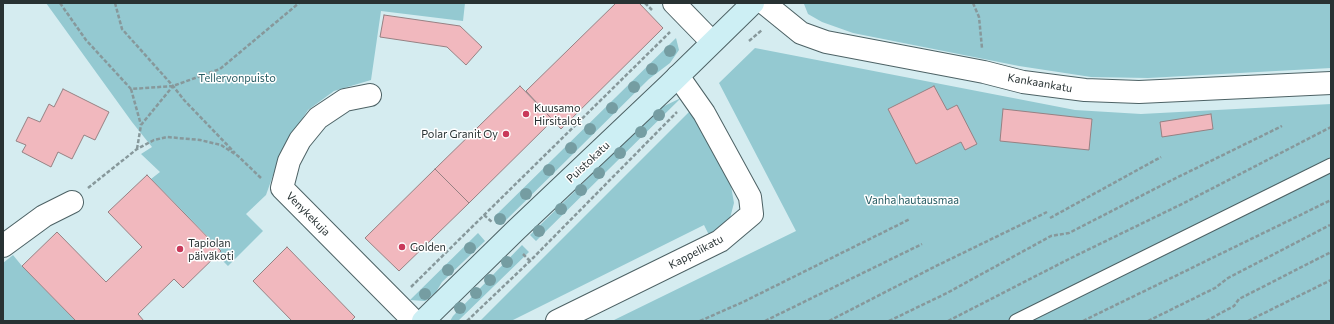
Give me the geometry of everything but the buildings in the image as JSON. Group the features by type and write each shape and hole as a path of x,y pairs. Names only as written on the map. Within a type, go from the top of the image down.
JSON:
{"main road":[{"name":"Puistokatu","path":"423,321 521,224 753,3"}],"street":[{"name":"Kankaankatu","path":"764,3 801,33 826,42 984,72 1023,82 1086,90 1139,92 1331,83"},
{"path":"681,10 712,42"},
{"name":"Kappelikatu","path":"557,321 720,241 752,214 750,197 704,113 678,76"},
{"name":"Venykekuja","path":"370,95 345,100 318,118 300,140 289,161 282,188 414,321"},
{"path":"3,246 44,216 72,202"}],"lane":[{"path":"1016,321 1331,165"}],"path":[{"path":"60,3 86,40 131,89 141,125 137,149"},
{"path":"115,3 122,29 174,86 184,100 264,181 282,188"},
{"path":"131,89 174,86 220,69 299,3"},
{"path":"974,3 979,17 984,72"},
{"path":"396,302 672,30 681,10"},
{"path":"141,125 174,86"},
{"path":"467,321 530,261 692,97"},
{"path":"889,321 947,292 1051,236 1068,233 1282,126"},
{"path":"948,321 1071,258 1184,203 1331,127"},
{"path":"72,202 137,149 154,140 167,137 200,140 221,145 238,156"},
{"path":"1050,218 1161,157"},
{"path":"1083,321 1331,200"},
{"path":"829,321 934,267 1047,212"},
{"path":"700,321 743,302 910,218"},
{"path":"1148,321 1215,288 1228,278 1330,225"},
{"path":"765,321 922,244"},
{"path":"1206,321 1234,306 1239,299 1331,252"},
{"path":"1248,321 1331,280"}],"green space":[{"name":"Tellervonpuisto","path":"46,3 465,3 463,21 381,11 371,80 334,91 308,110 282,150 266,195 246,214 263,231 228,266 217,255 221,250 151,179 160,172 141,154 152,147 132,122"},
{"path":"1331,3 1331,68 1148,78 1091,77 1019,66 853,33 822,22 808,14 804,4"},
{"path":"676,38 679,50 670,63 649,79 501,225 494,217"},
{"name":"Vanha hautausmaa","path":"755,48 1075,110 1141,114 1331,104 1331,321 612,321 796,231 719,83"},
{"path":"681,98 536,241 530,235 660,108"},
{"path":"689,112 697,118 731,186 734,203 730,218 710,237 704,225 511,321 480,321"},
{"path":"478,233 485,241 442,282 436,292 425,301 410,300"},
{"path":"522,245 529,252 458,321 450,321 453,316"},
{"path":"13,255 76,321 3,321 3,263"}],"place":[{"name":"Kuusamo Hirsitalot","path":"526,114"},
{"name":"Polar Granit Oy","path":"506,134"},
{"name":"Golden","path":"402,247"},
{"name":"Tapiolan päiväkoti","path":"180,249"}]}
